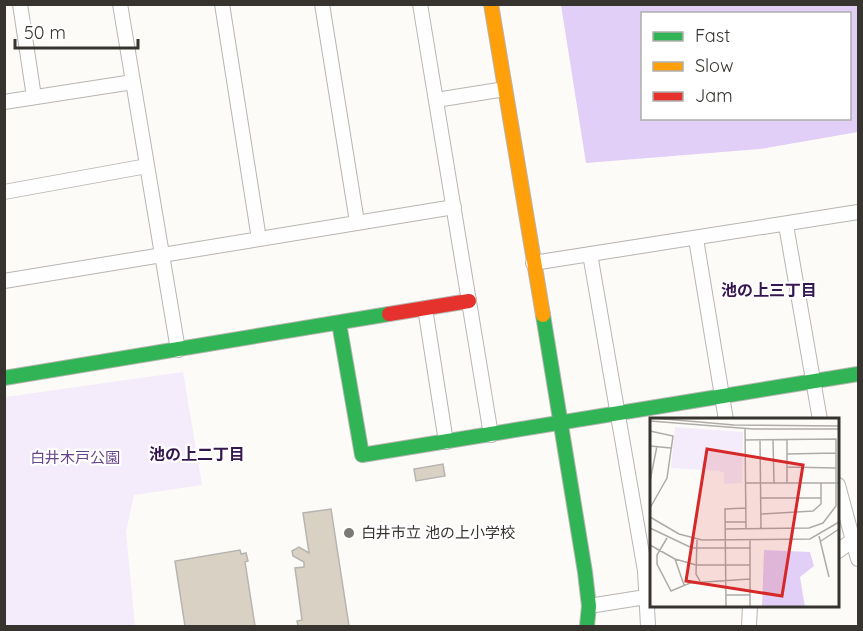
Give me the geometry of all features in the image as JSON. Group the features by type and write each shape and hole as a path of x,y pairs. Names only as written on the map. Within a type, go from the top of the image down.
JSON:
{"street":[{"path":"20,4 34,97"},
{"path":"120,4 178,350"},
{"path":"222,4 259,238"},
{"path":"322,4 357,222"},
{"path":"420,4 491,435"},
{"path":"491,4 561,423 589,606 587,627"},
{"path":"4,102 133,82"},
{"path":"436,100 505,89"},
{"path":"4,192 147,166"},
{"path":"4,281 454,207"},
{"path":"533,263 858,212"},
{"path":"786,225 820,418"},
{"path":"696,239 726,418"},
{"path":"590,254 645,571 649,597 648,627"},
{"path":"4,378 469,301"},
{"path":"425,308 446,442"},
{"path":"339,323 362,455 858,374"},
{"path":"839,492 858,559"},
{"path":"839,550 853,540"},
{"path":"589,606 649,597"},
{"path":"749,627 750,607"}],"green space":[{"name":"白井木戸公園","path":"183,372 202,485 134,495 126,532 135,626 5,626 5,397"}],"shaded area":[{"path":"561,5 858,5 858,132 760,149 586,163"}],"building":[{"path":"443,464 445,476 416,481 414,469"},
{"path":"331,509 349,626 298,626 297,621 302,620 295,568 304,567 304,562 293,556 292,551 299,547 309,553 303,513"},
{"path":"240,550 241,554 246,553 248,561 245,562 255,626 185,626 175,561"}],"traffic: fast":[{"path":"4,378 389,314"},
{"path":"543,315 585,572 589,606 587,626"},
{"path":"339,323 362,455 858,374"}],"traffic: slow":[{"path":"491,4 543,315"}],"traffic: jam":[{"path":"389,314 469,301"}],"place":[{"name":"白井市立 池の上小学校","path":"349,533"}],"district":[{"name":"池の上三丁目","path":"769,290"},
{"name":"池の上二丁目","path":"197,454"}]}
